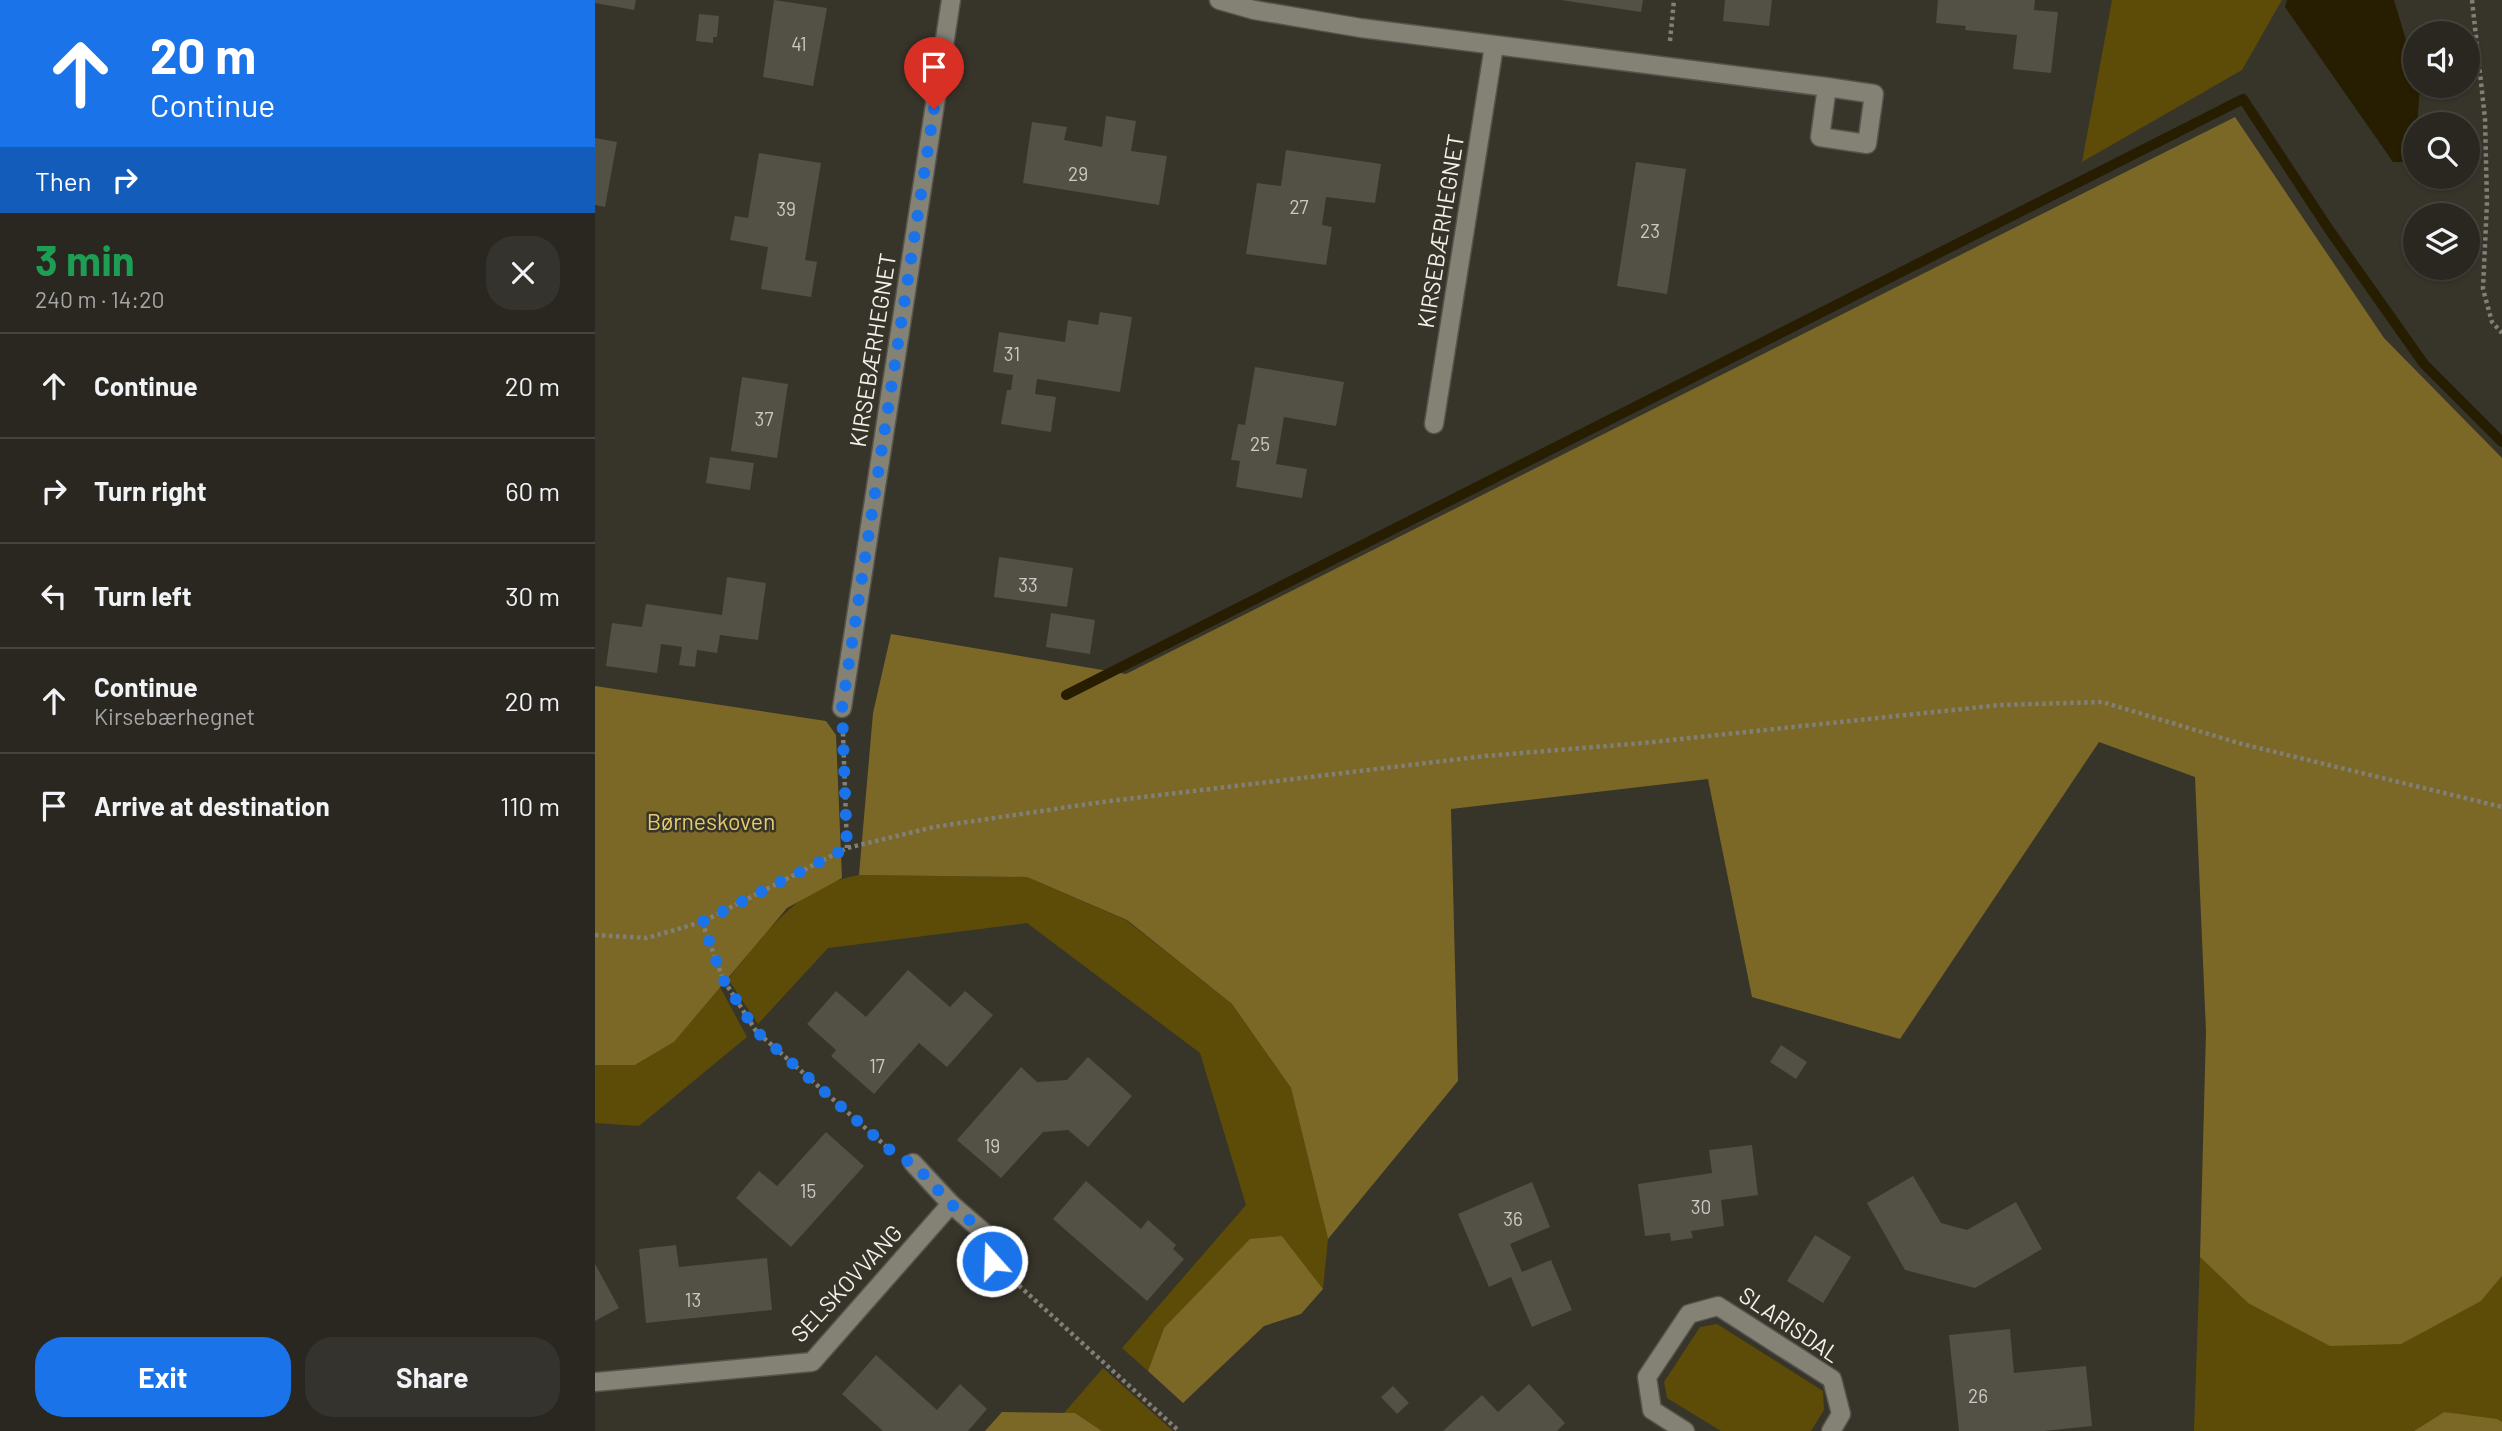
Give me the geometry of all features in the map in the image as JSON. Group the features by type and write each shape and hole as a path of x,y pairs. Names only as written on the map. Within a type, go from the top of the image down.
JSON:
{"street":[{"name":"KIRSEBÆRHEGNET","path":"842,708 951,0"},
{"path":"1219,0 1254,10 1361,28 1827,87"},
{"name":"KIRSEBÆRHEGNET","path":"1434,425 1494,46"},
{"path":"913,1163 951,1204 988,1236"},
{"name":"SELSKOVVANG","path":"595,1382 812,1362 951,1204"},
{"name":"SLARISDAL","path":"1684,1431 1652,1410 1647,1377 1689,1314 1718,1306 1832,1379 1840,1414 1831,1431"}],"path":[{"path":"1667,67 1674,0"},
{"path":"2472,0 2485,119 2487,202 2483,289 2492,323 2502,333"},
{"path":"595,936 647,938 702,922 847,848 934,827 1101,802 1485,755 1643,743 2000,705 2102,702 2242,744 2502,807"},
{"path":"842,708 847,848"},
{"path":"702,922 723,979 756,1031 899,1158 913,1163"},
{"path":"988,1236 992,1261 1179,1431"}],"shaded area":[{"path":"2112,0 2282,0 2242,70 2082,162"},
{"path":"2287,0 2394,0 2403,30 2403,98 2419,98 2418,112 2403,112 2403,162 2393,162 2285,7"},
{"path":"859,875 1027,877 1126,920 1232,1004 1291,1088 1328,1239 1323,1289 1282,1236 1164,1328 1148,1371 1122,1348 1246,1205 1200,1053 1027,923 828,948 758,1024 728,979 770,929 800,900 837,880"},
{"path":"720,987 747,1037 639,1126 595,1123 595,1065 635,1065 674,1042"},
{"path":"2200,1257 2248,1303 2481,1301 2502,1276 2502,1422 2444,1412 2414,1431 2194,1431"},
{"path":"1717,1324 1823,1391 1824,1410 1811,1431 1721,1431 1667,1398 1664,1382 1700,1327"},
{"path":"1103,1368 1173,1431 1102,1431 1075,1413 1064,1413"}],"green space":[{"path":"2235,117 2384,338 2502,458 2502,1276 2481,1301 2401,1344 2330,1346 2248,1303 2200,1257 2206,1031 2195,777 2099,742 1900,1039 1752,997 1708,779 1451,809 1458,1081 1328,1239 1291,1088 1232,1004 1127,920 1027,877 859,875 873,713 891,634 1126,674"},
{"name":"Børneskoven","path":"595,686 826,721 836,735 842,878 787,908 674,1042 635,1065 595,1065"},
{"path":"1282,1236 1323,1289 1301,1314 1264,1326 1183,1403 1148,1371 1164,1328 1250,1239"},
{"path":"1002,1412 1075,1413 1102,1431 985,1431"},
{"path":"2444,1412 2497,1419 2502,1422 2502,1431 2414,1431"}],"building":[{"path":"595,0 636,0 634,10 595,3"},
{"path":"774,0 827,8 813,86 763,77"},
{"path":"1561,0 1643,0 1641,12"},
{"path":"1725,0 1772,0 1769,26 1723,21"},
{"path":"1938,0 2035,0 2034,10 2058,12 2051,73 2013,69 2017,35 1965,30 1966,26 1936,23"},
{"path":"699,14 719,16 717,37 713,37 713,43 696,41"},
{"path":"1106,116 1136,121 1131,151 1167,156 1159,205 1023,183 1032,122 1067,127 1064,140 1102,147"},
{"path":"595,138 617,142 605,207 595,205"},
{"path":"1286,150 1381,164 1375,203 1326,197 1322,225 1332,227 1326,265 1246,254 1257,183 1281,186"},
{"path":"759,153 821,163 805,260 817,262 811,297 761,289 768,247 730,240 735,216 748,218"},
{"path":"1636,162 1686,169 1667,294 1617,286"},
{"path":"1100,312 1132,317 1120,392 1037,379 1035,394 1056,397 1051,432 1001,424 1007,390 1011,390 1013,375 993,372 999,332 1065,342 1068,320 1098,325"},
{"path":"1255,367 1344,382 1336,426 1284,417 1276,464 1307,469 1302,498 1236,487 1240,461 1231,460 1238,424 1245,425"},
{"path":"742,377 788,384 777,458 731,451"},
{"path":"710,457 754,463 750,490 706,483"},
{"path":"999,557 1073,568 1067,607 994,597"},
{"path":"727,577 766,583 758,640 720,635 717,653 697,650 695,667 679,665 682,647 661,644 657,673 606,666 612,623 642,627 646,604 722,615"},
{"path":"1051,613 1095,620 1090,654 1046,647"},
{"path":"908,970 950,1007 965,991 993,1015 947,1067 919,1043 874,1094 831,1056 836,1050 807,1024 836,991 866,1017"},
{"path":"1781,1045 1807,1062 1796,1079 1770,1062"},
{"path":"1088,1057 1132,1096 1088,1147 1068,1130 1043,1132 1001,1178 957,1140 1021,1067 1037,1082 1067,1080"},
{"path":"826,1132 864,1166 791,1247 736,1198 759,1171 777,1186"},
{"path":"1752,1145 1758,1195 1721,1200 1724,1226 1691,1231 1693,1238 1671,1241 1670,1233 1645,1236 1638,1184 1712,1173 1709,1150"},
{"path":"1913,1176 1941,1223 1967,1230 2016,1202 2042,1249 1975,1288 1905,1270 1867,1203"},
{"path":"1086,1181 1141,1229 1148,1220 1176,1245 1173,1249 1184,1259 1147,1301 1053,1219"},
{"path":"1532,1182 1550,1227 1510,1244 1522,1272 1551,1260 1572,1310 1532,1327 1511,1277 1489,1287 1458,1214"},
{"path":"1815,1235 1851,1257 1823,1303 1787,1281"},
{"path":"676,1245 679,1267 767,1258 772,1310 646,1323 639,1249"},
{"path":"595,1264 619,1308 595,1321"},
{"path":"2010,1329 2014,1373 2086,1366 2092,1426 2044,1431 1959,1431 1949,1335"},
{"path":"876,1355 937,1410 960,1384 987,1409 968,1431 883,1431 842,1394"},
{"path":"1529,1384 1565,1423 1557,1431 1443,1431 1482,1395 1498,1412"},
{"path":"1393,1386 1409,1403 1397,1414 1381,1397"}],"waterway":[{"path":"1066,695 2243,99 2330,231 2424,364 2502,442"}],"route":[{"path":"934,109 842,708 847,848 702,922 723,979 756,1031 899,1158 913,1163 951,1204 988,1236 992,1261"}]}
